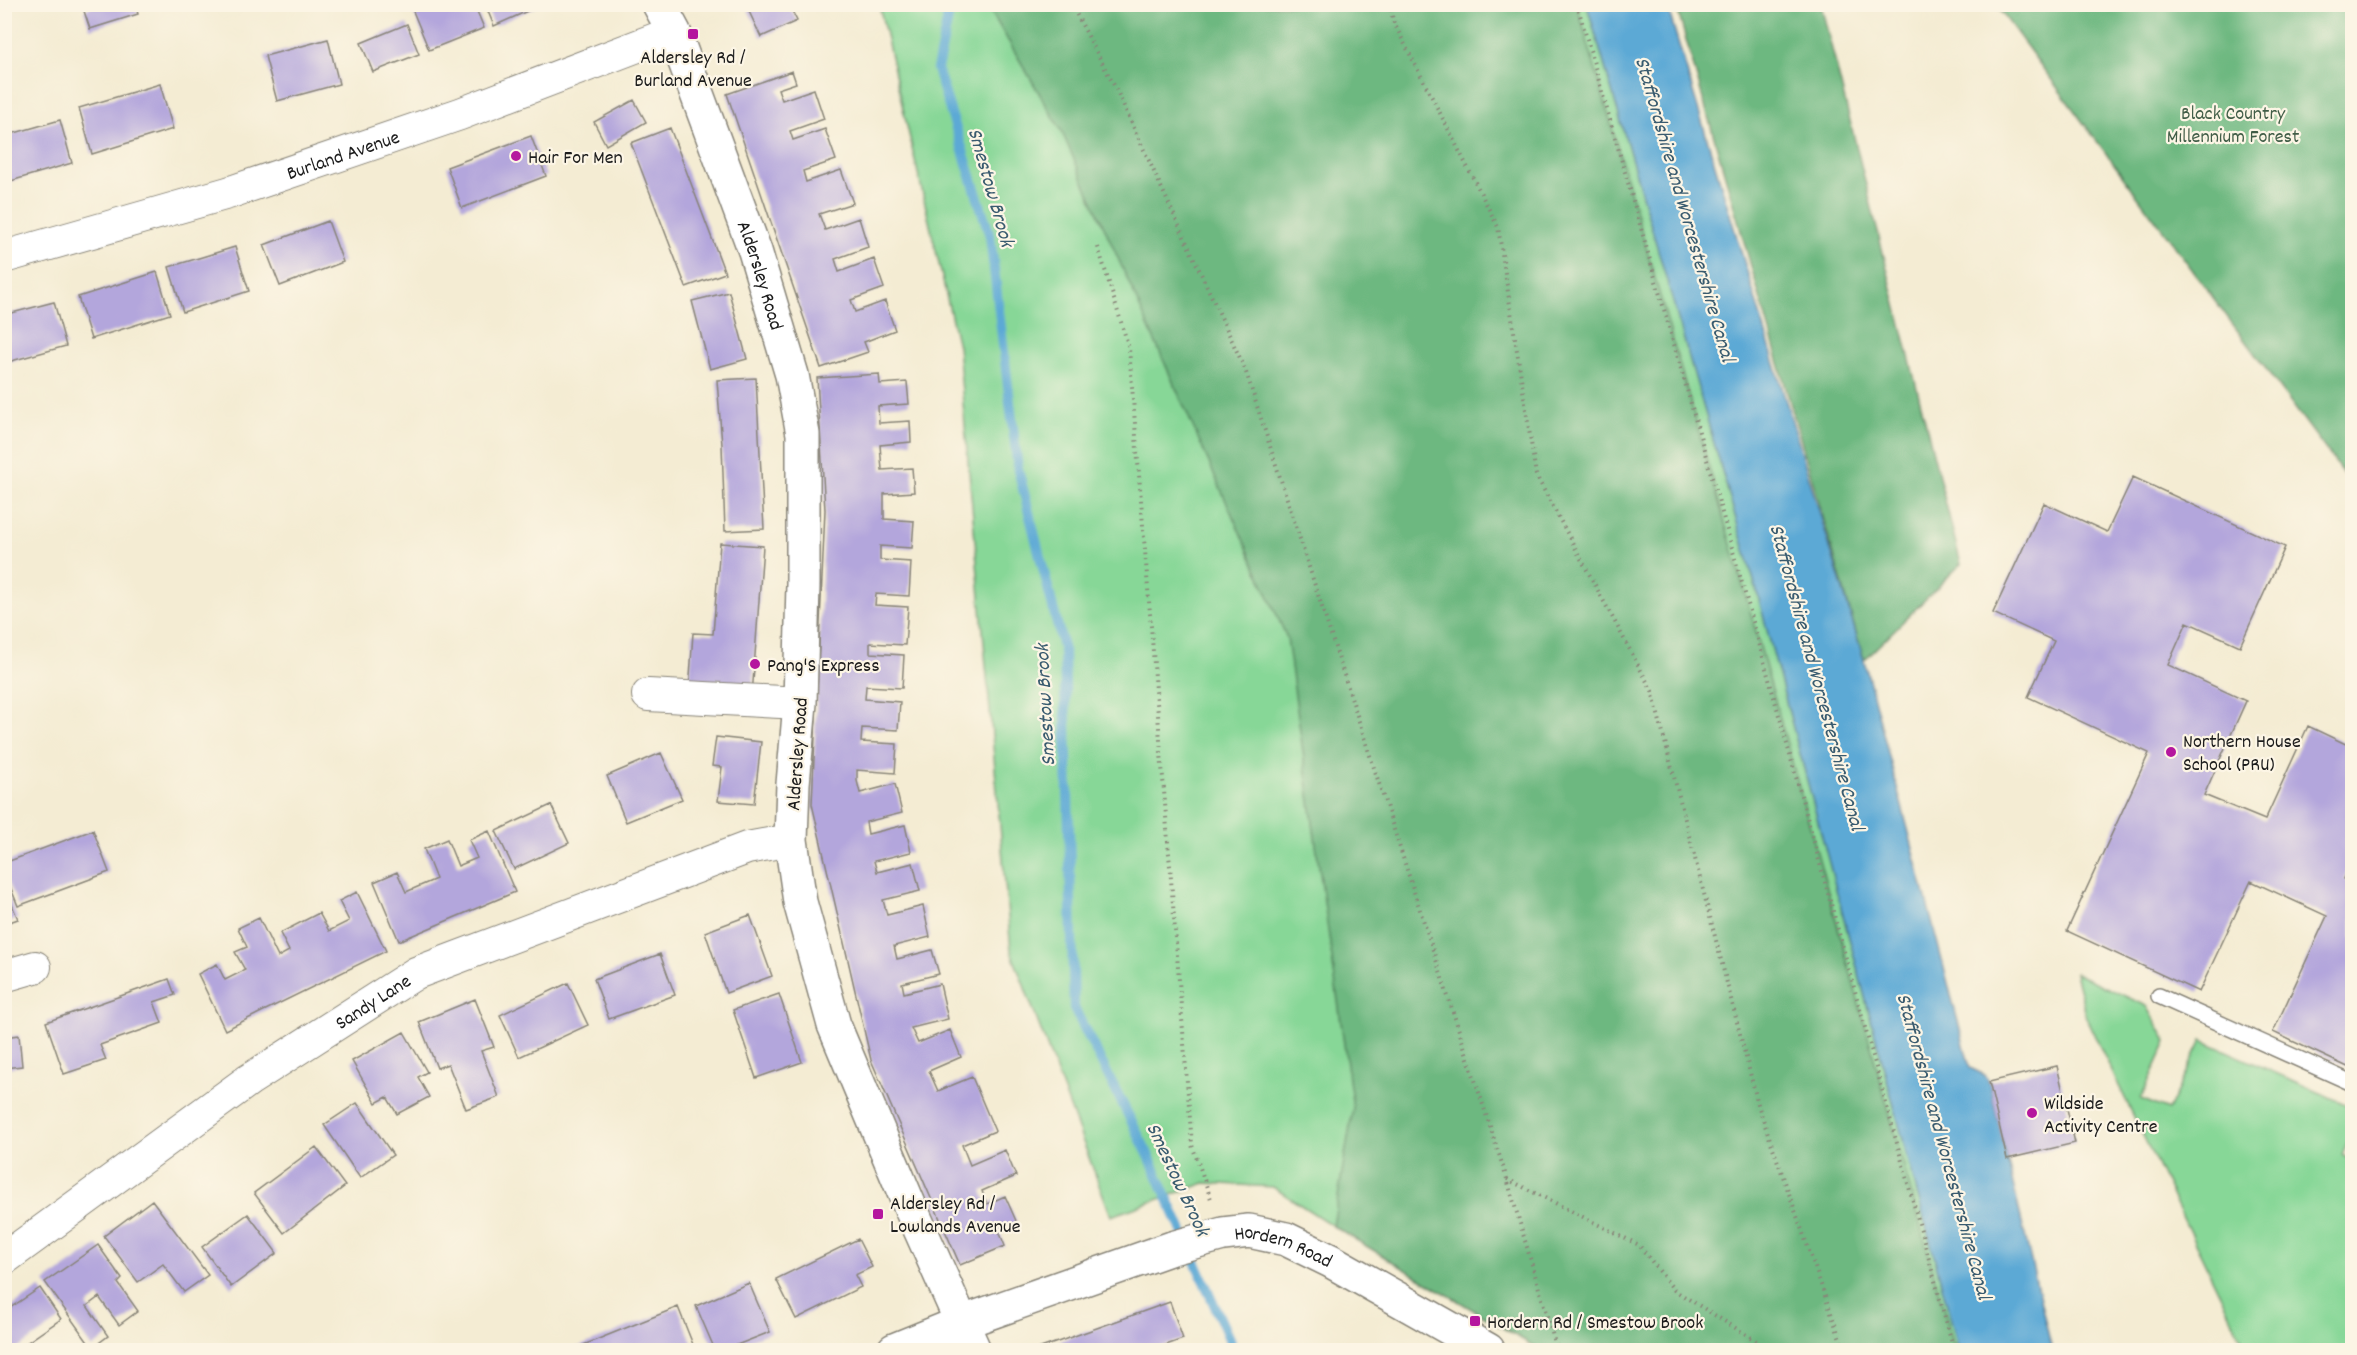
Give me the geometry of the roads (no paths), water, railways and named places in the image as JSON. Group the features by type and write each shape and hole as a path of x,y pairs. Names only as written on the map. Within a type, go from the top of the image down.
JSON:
{"street":[{"name":"Burland Avenue","path":"4,257 228,193 460,114 667,18"},
{"name":"Aldersley Road","path":"667,18 755,251 783,343 803,435 800,703 791,840 800,902 834,1025 911,1209 969,1336"},
{"path":"648,695 800,703"},
{"name":"Sandy Lane","path":"4,1259 249,1080 416,973 747,848 791,840"},
{"path":"4,976 35,967"},
{"name":"Hordern Road","path":"894,1350 969,1336 1172,1248 1223,1234 1249,1231 1286,1239 1331,1261 1488,1350"}],"lane":[{"path":"2159,996 2352,1083"}],"water":[{"name":"Staffordshire and Worcestershire Canal","path":"1587,5 1667,5 1864,660 1970,1068 1985,1075 1989,1082 2052,1350 1959,1350 1754,581"}],"waterway":[{"name":"Smestow Brook","path":"940,4 948,18 937,69 990,236 1018,469 1064,651 1074,1008 1149,1156 1234,1350"}],"place":[{"name":"Aldersley Rd / Burland Avenue","path":"693,34"},
{"name":"Hair For Men","path":"516,156"},
{"name":"Pang'S Express","path":"755,664"},
{"name":"Northern House School (PRU)","path":"2171,752"},
{"name":"Wildside Activity Centre","path":"2032,1113"},
{"name":"Aldersley Rd / Lowlands Avenue","path":"878,1214"},
{"name":"Hordern Rd / Smestow Brook","path":"1475,1321"}],"park label":[{"name":"Black Country Millennium Forest","path":"2233,124"}]}
